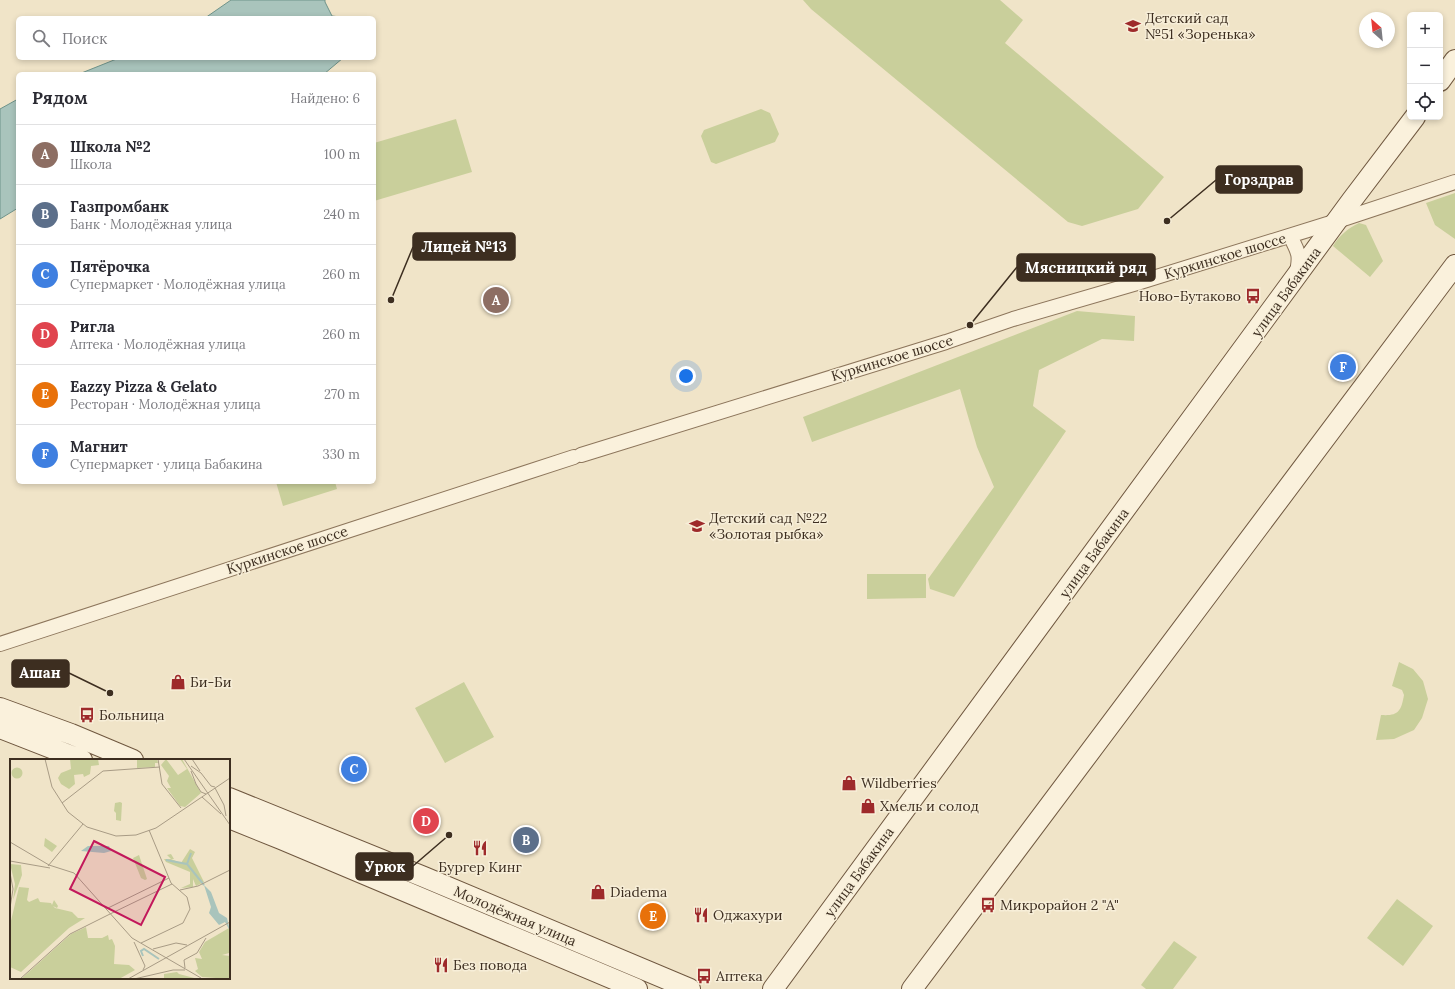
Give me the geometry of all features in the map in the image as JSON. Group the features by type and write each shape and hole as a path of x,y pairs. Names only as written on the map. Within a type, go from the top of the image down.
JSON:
{"street":[{"path":"1443,77 1455,60"},
{"name":"улица Бабакина","path":"773,989 1413,120"},
{"name":"Куркинское шоссе","path":"0,644 577,456 946,342 1013,319 1290,236 1455,182"},
{"path":"1290,236 1297,250 1299,261 1294,280"},
{"path":"912,989 1455,265"},
{"path":"0,708 71,734 131,759"},
{"path":"0,728 79,759"},
{"name":"Молодёжная улица","path":"230,798 424,877 690,989"},
{"name":"Молодёжная улица","path":"230,818 637,989"}],"green space":[{"path":"803,0 1000,0 1023,20 1005,43 1164,177 1138,209 1082,226 1068,222 811,9"},
{"path":"761,109 770,113 779,134 775,142 716,164 711,162 701,136 704,130"},
{"path":"456,119 472,172 376,200 376,142"},
{"path":"1455,193 1455,239 1435,225 1426,203"},
{"path":"1359,223 1366,225 1383,261 1370,277 1333,246 1344,233"},
{"path":"1077,311 1135,316 1134,341 1102,339 1039,370 1033,406 1066,431 954,597 930,589 928,579 994,487 977,447 960,389 812,442 803,417"},
{"path":"277,484 336,484 337,489 283,506"},
{"path":"867,574 926,574 926,598 867,599"},
{"path":"1399,662 1413,669 1423,681 1428,699 1422,718 1414,730 1394,739 1376,740 1381,715 1395,714 1402,705 1404,695 1402,690 1392,686"},
{"path":"464,682 494,737 445,763 415,708"},
{"path":"1397,899 1433,926 1403,966 1367,938"},
{"path":"1174,941 1197,957 1173,989 1146,989 1141,985"}],"water":[{"path":"231,0 325,0 332,16 208,16"},
{"path":"114,60 341,60 326,72 84,72"},
{"path":"16,100 16,209 0,219 0,109"}],"place":[{"name":"Детский сад №51 «Зоренька»","path":"1133,26"},
{"name":"Горздрав","path":"1167,221"},
{"name":"Ново-Бутаково","path":"1253,296"},
{"name":"Лицей №13","path":"391,300"},
{"name":"Школа №2","path":"496,300"},
{"name":"Мясницкий ряд","path":"970,325"},
{"name":"Магнит","path":"1343,367"},
{"name":"Детский сад №22 «Золотая рыбка»","path":"697,526"},
{"name":"Би-Би","path":"178,682"},
{"name":"Ашан","path":"110,693"},
{"name":"Больница","path":"87,715"},
{"name":"Пятёрочка","path":"354,769"},
{"name":"Wildberries","path":"849,783"},
{"name":"Хмель и солод","path":"868,806"},
{"name":"Ригла","path":"426,821"},
{"name":"Урюк","path":"449,835"},
{"name":"Газпромбанк","path":"526,840"},
{"name":"Бургер Кинг","path":"480,848"},
{"name":"Diadema","path":"598,892"},
{"name":"Микрорайон 2 \"А\"","path":"988,905"},
{"name":"Оджахури","path":"701,915"},
{"name":"Eazzy Pizza & Gelato","path":"653,916"},
{"name":"Без повода","path":"441,965"},
{"name":"Аптека","path":"704,976"}]}
